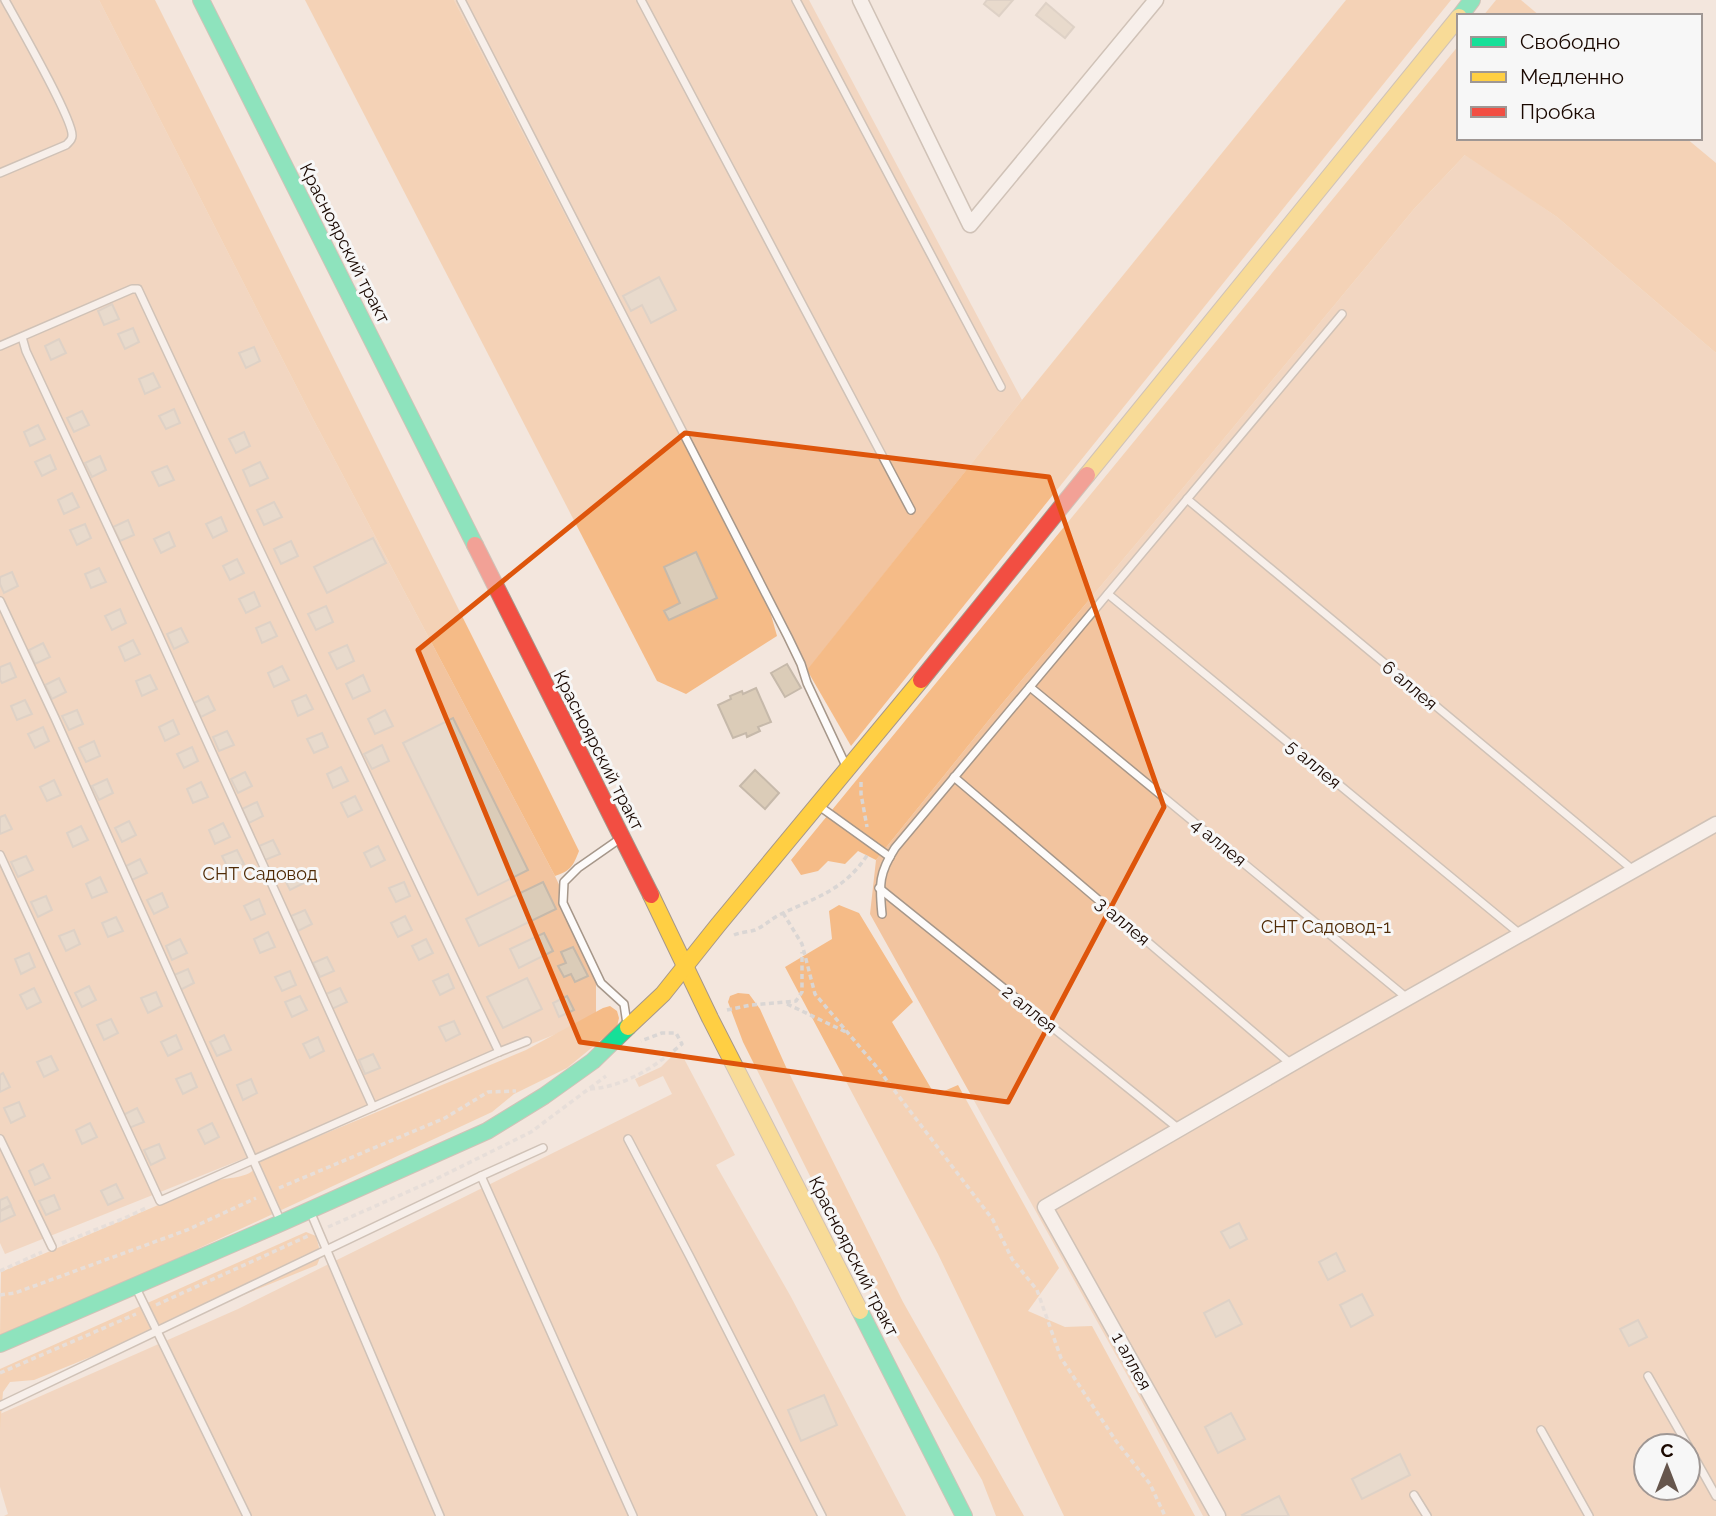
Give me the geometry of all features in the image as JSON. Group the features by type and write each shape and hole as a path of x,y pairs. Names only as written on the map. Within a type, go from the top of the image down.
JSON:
{"main road":[{"name":"Красноярский тракт","path":"201,0 722,1041 964,1516"},
{"path":"0,1344 487,1131 544,1096 593,1061 663,994 848,770 1457,15"}],"street":[{"path":"860,0 970,225 1156,0"},
{"path":"1180,1129 1716,824"},
{"name":"1 аллея","path":"1180,1129 1045,1207 1218,1516"}],"lane":[{"path":"461,0 788,637 848,770"},
{"path":"641,0 911,510"},
{"path":"796,0 1001,387"},
{"path":"0,173 66,145 72,139 62,106 4,3"},
{"path":"0,346 132,289 138,289 499,1052"},
{"path":"881,914 879,888 884,866 890,857 1342,314"},
{"path":"22,337 26,351 373,1107"},
{"name":"6 аллея","path":"1187,499 1634,870"},
{"name":"5 аллея","path":"1108,594 1520,934"},
{"path":"0,601 281,1223"},
{"name":"4 аллея","path":"1030,687 1408,998"},
{"name":"3 аллея","path":"954,778 1292,1064"},
{"path":"818,805 890,857"},
{"path":"621,838 578,868 564,882 563,903 601,983 624,1004 627,1029"},
{"path":"0,855 160,1201 527,1041"},
{"name":"2 аллея","path":"879,888 1180,1129"},
{"path":"0,1139 52,1247"},
{"path":"628,1139 822,1516"},
{"path":"0,1406 543,1147"},
{"path":"481,1176 633,1516"},
{"path":"309,1210 440,1516"},
{"path":"135,1285 247,1516"},
{"path":"1648,1376 1680,1432"},
{"path":"1541,1430 1589,1516"},
{"path":"1702,1471 1716,1496"},
{"path":"1414,1495 1427,1516"}],"path":[{"path":"726,939 737,933 764,926 783,913 834,889 858,869 872,844 861,794 860,755"},
{"path":"783,913 802,944 815,994 875,1065 993,1220 1012,1259 1037,1290 1061,1358 1116,1441 1150,1484 1165,1516"},
{"path":"727,1010 796,1001 802,992 802,944"},
{"path":"785,1003 848,1033"},
{"path":"590,1089 611,1087 657,1065 682,1044 676,1033"},
{"path":"0,1294 15,1293 187,1230 445,1118 488,1092 522,1090"},
{"path":"0,1271 52,1247 125,1219 160,1201"}],"highlighted area":[{"path":"685,433 1049,477 1164,807 1008,1102 580,1042 418,650"}],"green space":[{"name":"СНТ Садовод","path":"0,0 99,0 312,417 555,876 596,965 596,1018 5,1254 0,1243"},
{"path":"454,0 809,0 1022,400 803,676"},
{"name":"СНТ Садовод-1","path":"1466,154 1557,217 1716,353 1716,1516 1203,1516 870,914 876,860 1001,705 1414,209"},
{"path":"675,1053 681,1053 735,1155 716,1165 791,1297 906,1516 4,1516 8,1514 0,1487 0,1414 238,1309 672,1094 663,1076 639,1087 635,1079 661,1067"}],"shaded area":[{"path":"99,0 155,0 579,851 573,864 565,872 555,876 312,417"},
{"path":"305,0 454,0 770,611 777,636 686,694 657,681"},
{"path":"1346,0 1451,0 851,746 807,670"},
{"path":"1496,0 1521,0 1538,14 1485,14"},
{"path":"1457,47 1457,140 1688,140 1716,163 1716,353 1557,217 1465,155 1414,209 1001,705 876,860 858,851 845,864 828,861 818,871 801,875 791,860"},
{"path":"839,905 859,913 913,1002 892,1022 935,1095 958,1085 1059,1268 1028,1311 1065,1327 1092,1326 1195,1516 1064,1516 938,1254 785,967 832,939 829,911"},
{"path":"738,993 749,994 760,1009 903,1302 1024,1516 996,1516 982,1480 857,1270 743,1042 728,1002 730,996"},
{"path":"610,1006 617,1011 617,1027 567,1068 514,1094 492,1112 8,1337 0,1335 1,1272 217,1180 248,1174 259,1161 526,1050"},
{"path":"306,1232 316,1236 321,1255 317,1265 34,1380 10,1382 3,1392 0,1429 0,1369"}],"building":[{"path":"987,0 1013,0 999,16 984,4"},
{"path":"1046,3 1074,27 1065,38 1036,15"},
{"path":"659,277 676,310 651,323 642,305 631,311 623,296"},
{"path":"112,304 119,319 104,325 98,311"},
{"path":"133,328 139,342 125,349 118,334"},
{"path":"59,339 66,353 51,360 45,346"},
{"path":"254,347 260,361 246,368 239,353"},
{"path":"153,373 160,387 145,394 139,379"},
{"path":"174,409 180,423 166,429 159,416"},
{"path":"82,411 89,425 74,432 67,418"},
{"path":"38,425 45,439 30,446 24,432"},
{"path":"244,432 250,446 236,453 229,439"},
{"path":"50,455 56,469 42,476 35,462"},
{"path":"100,456 106,470 92,477 85,463"},
{"path":"260,462 268,478 250,486 243,470"},
{"path":"167,466 174,480 159,486 152,472"},
{"path":"72,493 79,507 64,514 58,500"},
{"path":"274,502 282,517 264,525 257,510"},
{"path":"221,517 227,531 213,538 206,524"},
{"path":"128,520 134,535 120,541 113,527"},
{"path":"85,524 91,538 77,545 70,530"},
{"path":"169,532 175,546 161,553 154,539"},
{"path":"373,538 386,563 327,593 314,567"},
{"path":"291,541 298,556 281,564 274,549"},
{"path":"696,552 717,598 669,620 664,611 680,603 664,567"},
{"path":"237,559 244,573 230,580 223,566"},
{"path":"99,568 106,582 91,588 85,574"},
{"path":"12,572 18,586 4,593 0,577"},
{"path":"254,592 260,606 246,613 239,599"},
{"path":"326,606 333,622 316,630 308,614"},
{"path":"120,609 126,623 112,630 105,616"},
{"path":"270,622 277,636 262,643 256,628"},
{"path":"181,628 188,642 174,649 167,634"},
{"path":"133,640 140,654 125,661 119,647"},
{"path":"43,643 50,657 35,664 29,650"},
{"path":"347,645 354,661 337,669 329,653"},
{"path":"10,663 16,677 2,683 0,667"},
{"path":"787,664 801,688 785,697 771,673"},
{"path":"282,666 289,680 274,687 268,673"},
{"path":"150,675 157,689 142,696 136,681"},
{"path":"363,675 370,691 353,699 346,684"},
{"path":"59,678 66,692 52,699 45,685"},
{"path":"756,688 771,722 758,727 760,731 747,737 746,733 733,738 718,705 731,699 730,696"},
{"path":"306,695 313,709 298,716 292,701"},
{"path":"208,696 215,710 201,717 194,703"},
{"path":"25,700 32,714 17,720 11,706"},
{"path":"77,710 83,724 69,730 62,716"},
{"path":"385,710 393,726 375,734 368,719"},
{"path":"453,718 528,870 478,895 403,743"},
{"path":"173,720 179,734 165,741 159,727"},
{"path":"43,727 49,741 35,748 28,734"},
{"path":"227,731 234,745 219,751 213,737"},
{"path":"322,733 328,747 314,753 307,739"},
{"path":"94,741 100,756 86,762 79,748"},
{"path":"382,745 389,761 372,769 364,754"},
{"path":"192,747 198,761 184,768 177,754"},
{"path":"341,767 348,781 333,788 327,774"},
{"path":"755,770 779,793 765,809 740,786"},
{"path":"245,772 252,786 238,793 231,779"},
{"path":"107,779 113,793 99,800 92,786"},
{"path":"54,780 61,795 47,801 40,787"},
{"path":"201,782 208,797 193,803 187,789"},
{"path":"355,796 362,810 348,817 341,803"},
{"path":"257,802 263,816 249,823 242,809"},
{"path":"5,815 12,829 0,834 0,817"},
{"path":"129,821 136,835 122,842 115,828"},
{"path":"223,823 230,837 215,844 209,830"},
{"path":"81,826 88,840 73,847 67,833"},
{"path":"273,840 280,854 265,860 259,846"},
{"path":"378,846 385,860 371,867 364,853"},
{"path":"237,850 244,864 229,870 222,856"},
{"path":"26,856 33,870 18,877 11,862"},
{"path":"140,859 147,873 132,880 126,866"},
{"path":"298,869 304,883 290,890 283,876"},
{"path":"100,877 107,892 92,898 86,884"},
{"path":"404,882 410,896 396,902 389,888"},
{"path":"543,882 556,909 479,946 466,919"},
{"path":"162,893 168,907 154,914 147,900"},
{"path":"46,896 52,910 38,917 31,902"},
{"path":"259,899 265,914 251,920 244,906"},
{"path":"305,910 312,924 298,931 291,916"},
{"path":"405,916 412,930 398,937 391,923"},
{"path":"116,917 123,931 108,937 102,923"},
{"path":"74,930 80,944 66,951 59,936"},
{"path":"268,932 275,947 260,953 254,939"},
{"path":"544,933 553,951 519,968 510,949"},
{"path":"180,939 187,953 172,960 166,946"},
{"path":"426,939 433,953 419,960 412,946"},
{"path":"573,947 588,976 575,982 571,974 564,977 558,966 566,963 561,952"},
{"path":"29,953 35,967 21,974 15,959"},
{"path":"327,957 334,971 320,977 313,963"},
{"path":"188,969 194,983 180,990 174,975"},
{"path":"290,971 296,985 282,991 275,977"},
{"path":"448,974 454,988 440,995 433,981"},
{"path":"527,978 542,1009 503,1028 487,997"},
{"path":"89,986 96,1000 82,1007 75,993"},
{"path":"34,988 41,1002 27,1009 20,995"},
{"path":"340,988 347,1002 332,1009 326,994"},
{"path":"156,992 162,1006 148,1013 141,998"},
{"path":"300,996 307,1010 292,1017 285,1002"},
{"path":"567,996 574,1010 559,1017 553,1003"},
{"path":"111,1019 118,1033 104,1040 97,1025"},
{"path":"454,1021 460,1034 446,1041 439,1027"},
{"path":"176,1035 182,1049 168,1056 161,1042"},
{"path":"224,1035 231,1050 217,1056 210,1042"},
{"path":"318,1037 324,1051 310,1058 303,1044"},
{"path":"373,1054 380,1068 365,1074 359,1060"},
{"path":"51,1056 58,1070 44,1077 37,1062"},
{"path":"3,1073 10,1087 0,1092 0,1075"},
{"path":"191,1073 197,1087 183,1094 176,1079"},
{"path":"251,1079 257,1093 243,1100 237,1085"},
{"path":"19,1102 25,1116 11,1123 4,1108"},
{"path":"137,1108 144,1122 129,1128 123,1115"},
{"path":"90,1123 97,1137 82,1144 76,1130"},
{"path":"212,1123 219,1137 205,1144 198,1130"},
{"path":"159,1144 165,1158 151,1165 144,1150"},
{"path":"43,1164 50,1178 35,1185 29,1171"},
{"path":"116,1184 123,1198 108,1205 101,1191"},
{"path":"54,1195 60,1209 46,1215 39,1201"},
{"path":"7,1197 11,1205 0,1211 0,1200"},
{"path":"11,1206 15,1215 0,1222 0,1211"},
{"path":"1239,1223 1247,1239 1230,1248 1221,1232"},
{"path":"1336,1253 1345,1271 1328,1280 1319,1262"},
{"path":"1362,1294 1373,1315 1351,1327 1340,1305"},
{"path":"1229,1300 1242,1324 1216,1337 1204,1313"},
{"path":"1638,1320 1647,1337 1629,1346 1620,1329"},
{"path":"824,1395 837,1425 801,1441 788,1410"},
{"path":"1231,1413 1245,1439 1218,1453 1205,1427"},
{"path":"1400,1454 1410,1475 1362,1499 1352,1479"},
{"path":"1279,1496 1289,1516 1242,1515"}],"traffic: fast":[{"path":"201,0 475,545"},
{"path":"1462,14 1472,0"},
{"path":"0,1344 487,1131 544,1096 593,1061 628,1027"},
{"path":"860,1311 964,1516"}],"traffic: slow":[{"path":"1087,475 1457,19"},
{"path":"628,1027 663,994 921,680"},
{"path":"651,895 710,1018 860,1311"}],"traffic: jam":[{"path":"921,680 1087,475"},
{"path":"475,545 651,895"}]}
